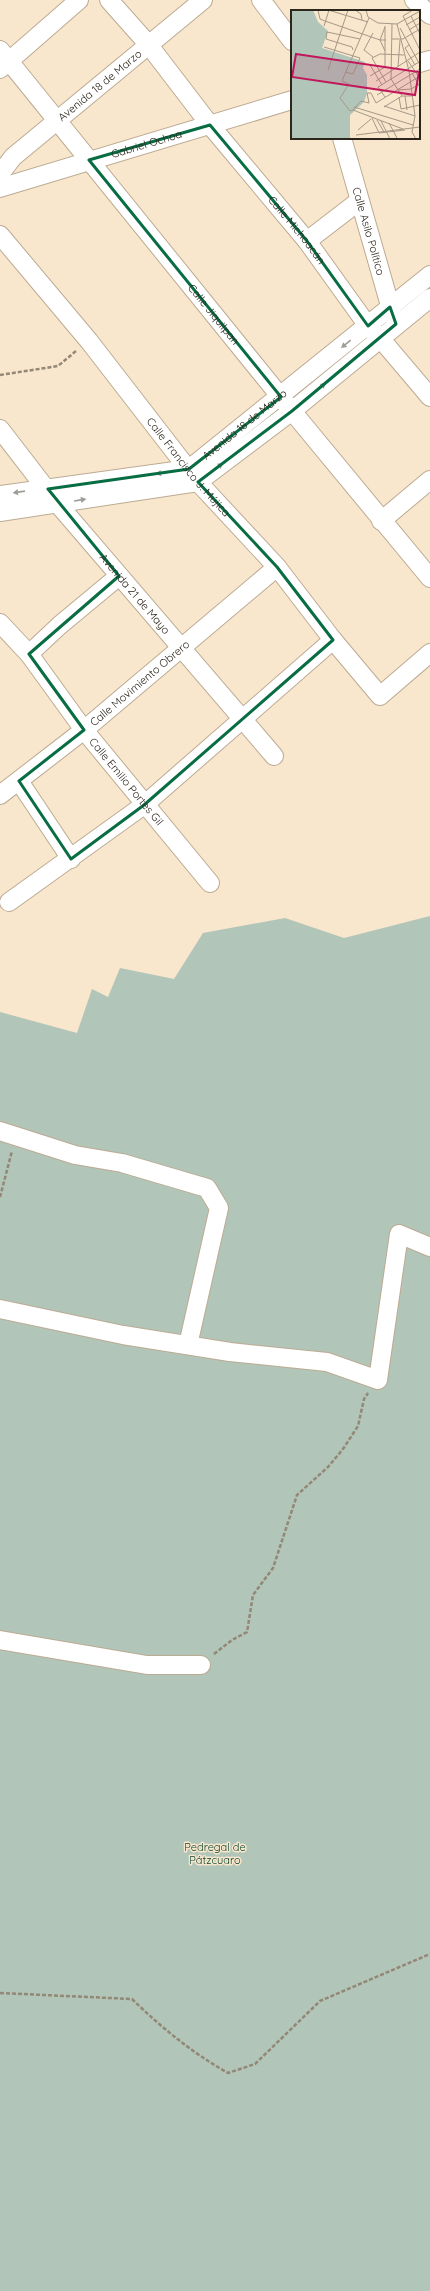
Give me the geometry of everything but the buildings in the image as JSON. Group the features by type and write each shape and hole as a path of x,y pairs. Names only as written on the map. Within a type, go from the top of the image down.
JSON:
{"street":[{"path":"3,60 79,0"},
{"name":"Calle Michoacán","path":"109,0 148,44 210,125 307,241 374,332 430,397"},
{"name":"Avenida 18 de Marzo","path":"0,174 13,157 203,0"},
{"path":"261,0 291,39"},
{"name":"Calle Jiquilpan","path":"3,60 58,120 88,160 430,578"},
{"path":"420,63 430,60"},
{"name":"Gabriel Ochoa","path":"0,188 88,160 291,100"},
{"name":"Calle Asilo Político","path":"342,139 359,201 396,324"},
{"path":"307,241 359,201"},
{"name":"Calle Francisco J. Mújica","path":"0,235 90,341 193,475 277,567 333,640 380,696 430,653"},
{"name":"Avenida 18 de Marzo","path":"0,512 53,496 193,475 292,411 374,332 390,306 430,275"},
{"name":"Avenida 18 de Marzo","path":"193,475 281,397 374,332 396,324 430,298"},
{"name":"Avenida 21 de Mayo","path":"0,429 119,576 274,756"},
{"path":"382,521 430,480"},
{"name":"Avenida 18 de Marzo","path":"0,495 53,496"},
{"name":"Calle Movimiento Obrero","path":"0,795 84,730 180,647 277,567"},
{"path":"29,654 60,625 119,576"},
{"name":"Calle Emilio Portes Gil","path":"0,623 29,654 84,730 144,805 210,883"},
{"path":"8,902 71,859 144,805 241,718 333,640"},
{"path":"19,781 71,859"},
{"path":"8,1134 75,1155 122,1164 207,1188 219,1208 188,1345"},
{"path":"0,1309 123,1335 188,1345 326,1362 378,1380 399,1234 430,1247"},
{"path":"0,1640 147,1665 200,1665"}],"path":[{"path":"0,375 58,366 90,341"},
{"path":"0,1197 8,1134"},
{"path":"200,1665 232,1640 247,1632 253,1595 272,1568 297,1495 328,1467 342,1449 358,1426 364,1399 378,1380"},
{"path":"0,1993 132,1999 166,2032 204,2059 228,2073 255,2064 320,2000 430,1954"}],"highlighted area":[{"path":"210,125 307,241 368,326 390,307 396,324 292,411 198,482 277,567 333,640 144,805 71,859 19,781 84,730 29,654 119,576 48,489 189,469 281,397 89,160"}],"green space":[{"name":"Pedregal de Pátzcuaro","path":"430,916 430,2291 0,2291 0,1012 77,1033 92,989 108,997 120,968 174,979 203,933 285,918 344,938"}]}
